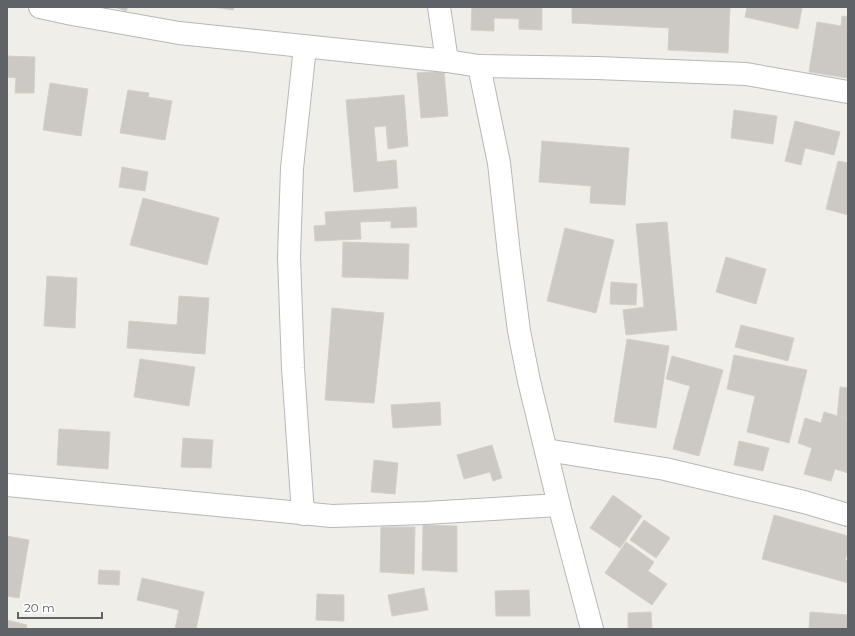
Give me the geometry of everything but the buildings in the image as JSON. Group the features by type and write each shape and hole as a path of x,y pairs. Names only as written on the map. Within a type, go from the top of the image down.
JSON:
{"street":[{"path":"40,7 179,33 447,61 479,66 597,68 746,74 848,92"},
{"path":"439,7 447,61"},
{"path":"303,514 293,368 289,257 292,168 305,47"},
{"path":"479,66 499,162 519,331 529,381 559,505 592,629"},
{"path":"546,450 665,469 804,502 848,515"},
{"path":"7,485 332,516 417,514 559,505"}]}
